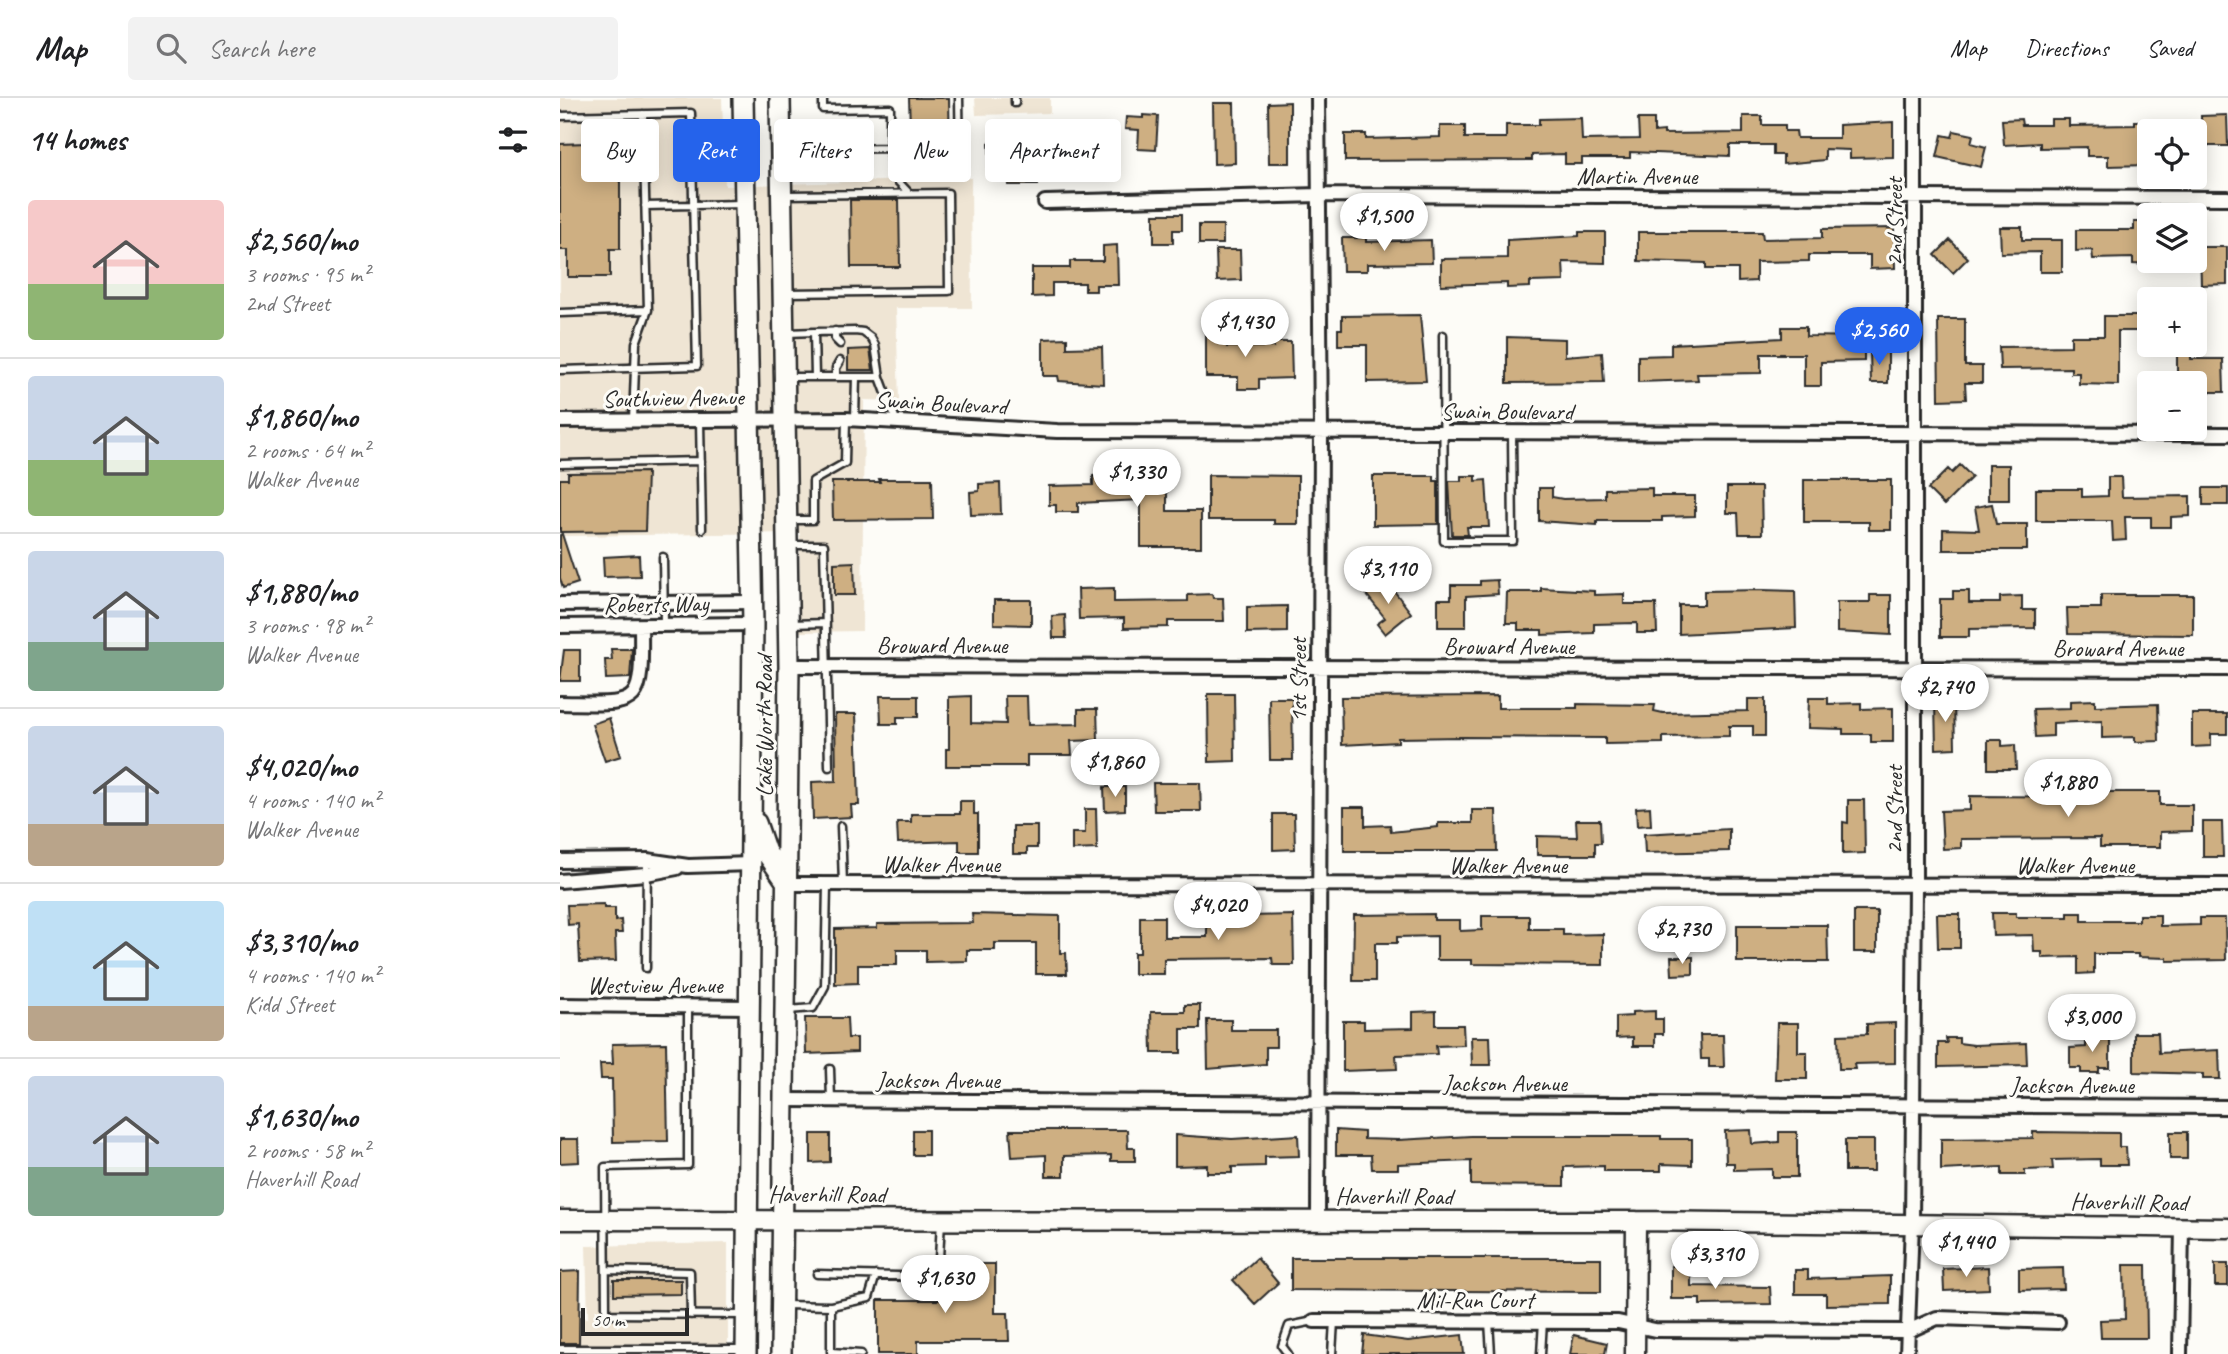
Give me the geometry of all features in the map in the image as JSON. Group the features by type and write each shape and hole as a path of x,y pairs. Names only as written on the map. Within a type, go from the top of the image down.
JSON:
{"main road":[{"name":"Lake Worth Road","path":"743,98 753,602 746,1352"},
{"name":"Lake Worth Road","path":"780,98 780,119"},
{"name":"Lake Worth Road","path":"780,1354 789,666 782,182"},
{"path":"752,809 766,852 788,884"}],"street":[{"name":"1st Street","path":"1318,98 1321,432 1317,885 1318,1220"},
{"name":"2nd Street","path":"1907,1354 1912,1224 1915,887 1915,98"},
{"name":"Martin Avenue","path":"1045,202 1319,195 2228,198"},
{"name":"Swain Boulevard","path":"786,418 896,420 1057,431 2228,434"},
{"name":"Southview Avenue","path":"560,421 786,418"},
{"name":"Roberts Way","path":"560,604 753,602"},
{"name":"Roberts Way","path":"560,626 753,624"},
{"path":"560,703 613,703 631,697 642,680 641,626"},
{"name":"Broward Avenue","path":"789,666 2228,669"},
{"path":"560,861 647,860 688,866"},
{"path":"560,881 646,874 688,866 751,864"},
{"name":"Walker Avenue","path":"788,884 1915,887 2228,885"},
{"name":"Westview Avenue","path":"560,1005 751,1007"},
{"name":"Jackson Avenue","path":"782,1100 2228,1107"},
{"name":"Haverhill Road","path":"560,1220 1636,1221 2228,1228"},
{"path":"1634,1354 1636,1221"},
{"path":"2180,1354 2182,1227"},
{"path":"1908,1331 1937,1318 2058,1322"},
{"name":"Mil-Run Court","path":"1314,1321 1543,1321 1635,1324 1655,1331 1908,1331"}],"lane":[{"path":"823,98 824,109 890,108 890,119"},
{"path":"958,98 959,119"},
{"path":"560,116 691,113 697,366 560,370"},
{"path":"633,420 636,343 648,310 643,114"},
{"path":"899,182 909,193"},
{"path":"782,196 948,193 948,291 784,293"},
{"path":"645,206 745,204"},
{"path":"560,313 648,310"},
{"path":"814,332 815,377"},
{"path":"785,333 814,332 835,339 863,332 871,338 875,345 880,377 896,420"},
{"path":"1443,335 1444,541 1513,541 1512,432"},
{"path":"836,364 836,377"},
{"path":"785,377 880,377"},
{"path":"788,520 813,520 813,481 845,463 856,377"},
{"path":"700,419 702,530"},
{"path":"560,464 701,461"},
{"path":"788,545 824,545 829,767"},
{"path":"663,557 664,626"},
{"path":"789,624 826,623"},
{"path":"841,826 843,884"},
{"path":"646,968 647,860"},
{"path":"785,1011 813,1008 825,986 827,885"},
{"path":"688,1006 688,1164 606,1167 606,1314 747,1315"},
{"path":"830,1069 831,1100"},
{"path":"817,1274 938,1276 941,1219"},
{"path":"606,1270 690,1272 691,1315"},
{"path":"781,1305 831,1306 869,1298 876,1275"},
{"path":"831,1306 831,1352 861,1354"},
{"path":"1287,1354 1282,1346 1289,1325 1314,1321"},
{"path":"1332,1354 1334,1321"},
{"path":"1489,1321 1491,1354"},
{"path":"1541,1354 1543,1321"},
{"path":"560,1349 746,1352"}],"shaded area":[{"path":"560,98 722,98 723,119 673,119 673,182 725,182 725,186 888,181 971,182 971,178 972,308 896,308 899,401 864,400 862,631 799,632 800,533 560,536"},
{"path":"975,98 1050,98 1050,113 976,115"},
{"path":"728,1243 728,1354 560,1354 560,1317 588,1318 586,1246"}],"building":[{"path":"909,98 949,98 949,119 910,119"},
{"path":"1290,102 1290,163 1269,163 1268,103"},
{"path":"1213,103 1234,103 1235,163 1214,164"},
{"path":"1143,115 1158,116 1156,150 1138,149 1139,130 1125,129 1126,117 1143,118"},
{"path":"2227,115 2228,146 2207,146 2207,119 2201,119 2201,116"},
{"path":"1743,116 1762,116 1762,125 1785,125 1785,131 1796,131 1797,138 1839,138 1839,125 1893,122 1893,157 1850,158 1850,150 1825,149 1825,160 1783,164 1783,155 1773,155 1773,145 1730,145 1730,156 1630,152 1630,158 1582,158 1582,164 1565,164 1565,154 1532,155 1532,160 1345,161 1345,134 1366,134 1366,139 1440,137 1440,126 1465,126 1465,138 1506,138 1506,125 1539,125 1539,119 1581,118 1582,140 1639,139 1638,119 1654,119 1654,132 1664,131 1664,134 1743,133"},
{"path":"2021,119 2022,125 2051,125 2051,119 2069,119 2069,126 2135,125 2137,121 2137,165 2108,166 2108,156 2087,156 2087,147 2040,148 2040,143 2004,145 2002,120"},
{"path":"1954,131 1973,135 1971,143 1986,147 1981,167 1937,157 1942,135 1952,137"},
{"path":"581,143 581,182 620,182 620,249 610,249 610,277 568,277 568,250 560,250 560,144"},
{"path":"1008,182 1038,182 1038,185 1008,185"},
{"path":"850,200 899,200 900,267 851,267"},
{"path":"1154,214 1182,214 1182,230 1173,230 1173,243 1154,243"},
{"path":"2134,222 2137,222 2137,264 2133,264 2133,258 2093,259 2092,250 2076,251 2076,230 2134,230"},
{"path":"1199,225 1223,225 1223,244 1199,244"},
{"path":"2000,227 2022,227 2022,240 2062,240 2062,272 2040,272 2040,252 2001,253"},
{"path":"1894,228 1895,268 1870,269 1870,255 1809,255 1809,261 1756,262 1756,281 1738,282 1738,269 1706,269 1706,263 1638,261 1638,232 1762,232 1763,239 1822,238 1822,229"},
{"path":"1579,232 1605,232 1605,263 1563,262 1564,281 1530,282 1530,287 1507,288 1507,283 1441,285 1441,259 1507,258 1507,240 1579,236"},
{"path":"1342,238 1366,238 1366,242 1431,240 1432,263 1367,264 1367,271 1343,271"},
{"path":"1950,240 1968,258 1953,273 1935,255"},
{"path":"1117,245 1118,285 1096,285 1096,291 1085,291 1085,283 1052,283 1052,296 1032,297 1032,268 1070,268 1070,261 1103,261 1103,246"},
{"path":"2207,247 2227,247 2227,284 2201,285 2201,273 2207,273"},
{"path":"1216,250 1240,250 1241,280 1217,281"},
{"path":"1420,315 1426,381 1367,382 1367,345 1338,345 1338,329 1342,329 1342,316"},
{"path":"2104,316 2137,316 2137,331 2118,331 2118,385 2079,384 2079,373 2071,373 2071,368 2000,369 1999,347 2071,346 2071,336 2104,336"},
{"path":"1938,319 1965,319 1965,366 1982,366 1982,383 1965,383 1966,399 1939,400"},
{"path":"1206,322 1227,322 1227,347 1273,347 1272,342 1291,342 1292,378 1259,379 1259,389 1238,389 1238,377 1206,377"},
{"path":"1782,327 1806,327 1806,336 1864,337 1864,361 1821,362 1821,386 1804,386 1804,354 1761,354 1761,373 1697,374 1698,380 1638,382 1638,356 1671,355 1671,344 1782,338"},
{"path":"1507,337 1565,339 1565,356 1602,353 1604,382 1507,383"},
{"path":"1067,338 1067,348 1102,347 1103,384 1059,381 1058,376 1043,376 1043,339"},
{"path":"870,349 873,370 848,370 848,350"},
{"path":"1870,352 1888,352 1888,383 1871,383"},
{"path":"2177,357 2223,359 2224,392 2207,392 2207,371 2177,371"},
{"path":"1960,465 1972,477 1944,505 1928,489 1948,469 1952,473"},
{"path":"1988,465 2009,465 2009,500 1988,500"},
{"path":"647,472 645,531 560,532 560,479 568,479 568,473"},
{"path":"1141,474 1167,474 1167,511 1201,511 1201,547 1141,547 1141,500 1078,503 1078,512 1056,512 1056,505 1049,505 1049,486 1093,485 1093,476 1113,475 1114,486 1141,484"},
{"path":"1208,475 1298,476 1298,524 1274,524 1274,520 1208,520"},
{"path":"1373,476 1434,476 1434,481 1438,481 1438,524 1373,525"},
{"path":"1461,476 1476,476 1476,481 1486,480 1489,527 1467,527 1468,535 1452,535 1449,481 1461,481"},
{"path":"2108,477 2121,477 2122,497 2190,496 2190,516 2171,517 2171,527 2151,527 2151,517 2125,517 2126,540 2113,541 2112,521 2036,521 2036,489 2082,489 2082,497 2108,496"},
{"path":"879,479 932,479 933,519 833,520 832,482 880,482"},
{"path":"1804,480 1891,480 1891,530 1869,530 1869,522 1804,522"},
{"path":"1000,483 1001,514 971,515 970,492 979,491 979,484"},
{"path":"1727,487 1761,487 1762,534 1739,534 1738,513 1727,513"},
{"path":"1539,488 1552,488 1552,497 1563,499 1605,498 1605,489 1652,488 1652,496 1695,496 1695,516 1662,517 1662,521 1597,521 1597,525 1539,521"},
{"path":"2203,488 2228,488 2228,505 2203,505"},
{"path":"1992,504 1996,524 2027,524 2027,550 1943,550 1943,529 1979,530 1975,507"},
{"path":"562,534 578,583 563,588 560,578"},
{"path":"639,555 640,576 604,577 603,557"},
{"path":"854,562 855,595 834,595 834,563"},
{"path":"1385,579 1411,613 1385,634 1377,624 1385,618 1366,594"},
{"path":"1497,580 1498,594 1466,596 1466,627 1438,627 1438,599 1451,599 1451,585 1480,585 1480,581"},
{"path":"1114,588 1114,602 1188,601 1188,595 1212,594 1213,598 1223,598 1224,621 1168,621 1168,627 1124,628 1124,618 1079,619 1078,589"},
{"path":"1541,588 1594,591 1594,595 1624,594 1624,604 1656,604 1657,633 1637,633 1637,623 1594,624 1594,633 1542,635 1542,630 1518,630 1518,623 1506,623 1507,592 1541,592"},
{"path":"1704,591 1795,591 1796,628 1679,634 1679,605 1704,605"},
{"path":"1953,591 1969,591 1969,603 2000,603 2000,597 2022,596 2022,610 2035,610 2035,628 1969,629 1969,637 1940,637 1940,599 1953,599"},
{"path":"1870,595 1891,595 1891,635 1837,632 1837,602 1870,602"},
{"path":"2101,595 2193,595 2193,635 2068,634 2067,608 2101,608"},
{"path":"994,600 1031,600 1031,625 994,624"},
{"path":"1287,606 1287,632 1247,633 1247,607"},
{"path":"1065,615 1066,638 1053,638 1052,616"},
{"path":"611,649 632,649 630,678 606,679 605,660 612,660"},
{"path":"564,650 580,650 580,681 560,681"},
{"path":"1208,694 1234,694 1235,761 1209,762"},
{"path":"880,696 918,696 918,717 897,717 897,724 881,724"},
{"path":"971,696 971,723 1006,724 1005,696 1027,696 1028,725 1078,724 1078,709 1097,709 1098,740 1071,741 1072,755 1027,755 1027,766 946,766 946,749 949,749 949,697"},
{"path":"1498,696 1498,708 1577,708 1577,704 1655,705 1654,711 1663,713 1748,711 1748,699 1765,699 1765,736 1753,736 1753,726 1729,726 1729,736 1663,737 1663,743 1605,744 1605,738 1462,737 1398,738 1398,742 1342,745 1341,697"},
{"path":"1269,698 1292,698 1293,760 1270,760"},
{"path":"1809,698 1828,698 1828,704 1861,703 1861,709 1893,708 1893,742 1871,742 1871,734 1843,734 1843,729 1808,728"},
{"path":"1935,700 1954,700 1955,748 1936,749"},
{"path":"2095,700 2095,706 2158,704 2159,741 2135,742 2135,737 2102,738 2102,721 2053,723 2053,736 2035,737 2033,709 2070,708 2070,701"},
{"path":"835,714 856,714 859,805 851,805 852,817 813,819 812,782 836,781"},
{"path":"2192,714 2227,714 2227,734 2211,734 2211,746 2192,747"},
{"path":"609,718 621,756 605,761 592,724"},
{"path":"1988,740 2002,740 2002,746 2015,745 2016,769 1988,769"},
{"path":"1153,783 1200,783 1201,811 1154,811"},
{"path":"1104,787 1125,787 1125,810 1105,811"},
{"path":"2100,792 2160,792 2160,805 2192,805 2192,831 2160,832 2160,847 2100,847 2100,838 1961,839 1961,848 1943,849 1941,811 1970,810 1970,796 2100,797"},
{"path":"1848,800 1864,800 1865,853 1843,854 1843,822 1848,823"},
{"path":"960,801 974,801 974,814 978,814 978,852 959,852 959,841 898,843 897,822 911,822 911,814 960,814"},
{"path":"1344,807 1365,807 1365,826 1390,825 1391,832 1438,827 1438,823 1472,823 1472,810 1496,810 1497,851 1344,851"},
{"path":"1650,807 1651,825 1637,826 1636,808"},
{"path":"1085,809 1096,809 1097,849 1072,850 1072,833 1085,833"},
{"path":"1273,814 1294,814 1295,849 1273,850"},
{"path":"1576,820 1600,820 1601,843 1595,843 1595,855 1537,855 1537,836 1577,837"},
{"path":"2203,822 2222,822 2223,857 2203,857"},
{"path":"1013,826 1037,826 1037,848 1027,848 1027,854 1013,854"},
{"path":"1729,829 1729,851 1645,853 1644,834"},
{"path":"604,904 604,908 615,908 615,921 621,920 622,933 615,933 616,961 580,962 578,924 568,925 567,905"},
{"path":"1854,911 1877,911 1877,952 1854,952"},
{"path":"1992,913 2016,913 2016,917 2068,917 2068,913 2082,913 2082,921 2139,921 2139,915 2160,915 2160,926 2200,925 2200,918 2225,918 2226,960 2167,961 2167,958 2138,957 2138,954 2094,954 2094,973 2078,974 2078,957 2042,958 2042,952 2034,952 2033,935 1993,936"},
{"path":"972,914 1060,916 1060,953 1066,953 1067,974 1036,974 1036,943 995,943 995,950 967,950 967,961 926,962 926,950 897,950 897,965 858,965 858,983 835,984 835,929 877,928 877,924 973,923"},
{"path":"1434,914 1434,920 1460,920 1460,931 1482,930 1482,916 1529,916 1529,929 1563,929 1563,935 1603,934 1603,965 1472,964 1472,960 1437,960 1437,936 1397,937 1397,943 1375,943 1375,981 1353,981 1354,915"},
{"path":"1672,914 1687,914 1687,933 1673,933"},
{"path":"1937,914 1960,914 1960,948 1938,948"},
{"path":"1293,915 1294,965 1273,965 1272,958 1164,959 1164,974 1134,974 1134,953 1140,953 1140,917 1164,917 1164,937 1207,937 1207,917"},
{"path":"1737,925 1827,925 1828,962 1737,962"},
{"path":"1671,957 1693,957 1693,974 1672,975"},
{"path":"1185,1005 1200,1005 1200,1029 1181,1029 1181,1053 1152,1053 1151,1012 1185,1012"},
{"path":"1436,1011 1436,1025 1463,1025 1464,1045 1436,1046 1437,1054 1396,1055 1397,1069 1343,1071 1343,1021 1364,1021 1364,1029 1413,1028 1413,1012"},
{"path":"1655,1011 1655,1019 1663,1019 1663,1034 1655,1034 1655,1046 1633,1046 1633,1037 1616,1038 1616,1017 1632,1016 1632,1012"},
{"path":"805,1018 847,1018 848,1038 857,1038 857,1052 806,1054"},
{"path":"1207,1020 1231,1020 1231,1030 1276,1030 1276,1047 1266,1047 1266,1064 1208,1069"},
{"path":"1777,1023 1798,1023 1798,1052 1807,1052 1807,1079 1775,1079"},
{"path":"1895,1023 1895,1063 1854,1064 1855,1069 1839,1069 1838,1035 1867,1034 1867,1024"},
{"path":"2086,1033 2110,1033 2110,1068 2099,1068 2099,1073 2081,1073 2081,1068 2070,1068 2070,1048 2086,1047"},
{"path":"2134,1033 2158,1033 2159,1053 2219,1050 2220,1079 2203,1079 2203,1074 2134,1072"},
{"path":"1700,1035 1723,1035 1724,1067 1709,1067 1709,1059 1701,1059"},
{"path":"1471,1037 1490,1037 1491,1065 1472,1065"},
{"path":"1946,1038 1959,1038 1959,1043 1974,1045 2026,1043 2027,1065 1938,1067 1938,1043 1947,1043"},
{"path":"666,1043 668,1141 613,1142 612,1079 601,1079 600,1064 613,1064 612,1044"},
{"path":"913,1130 928,1130 928,1155 913,1155"},
{"path":"1010,1130 1127,1130 1128,1148 1135,1148 1135,1161 1111,1161 1111,1155 1064,1156 1064,1176 1046,1176 1046,1155 1012,1157"},
{"path":"1336,1130 1364,1132 1364,1139 1398,1140 1471,1136 1661,1136 1661,1139 1692,1139 1692,1165 1661,1164 1661,1171 1604,1171 1604,1166 1564,1167 1564,1186 1471,1185 1471,1161 1398,1164 1398,1169 1372,1169 1371,1155 1336,1155"},
{"path":"1751,1130 1752,1144 1779,1142 1779,1132 1797,1132 1797,1177 1772,1177 1772,1169 1734,1170 1734,1163 1726,1163 1725,1131"},
{"path":"2033,1132 2119,1133 2119,1147 2126,1147 2127,1165 2100,1165 2100,1159 2052,1160 2053,1169 2025,1170 2025,1175 2002,1175 2002,1167 1941,1170 1941,1139 2033,1138"},
{"path":"2170,1132 2187,1132 2187,1159 2170,1159"},
{"path":"811,1134 830,1134 830,1162 811,1163"},
{"path":"1175,1135 1232,1139 1298,1135 1299,1156 1265,1157 1265,1166 1232,1167 1232,1173 1207,1173 1207,1165 1175,1166"},
{"path":"560,1139 578,1139 579,1162 560,1163"},
{"path":"1845,1140 1874,1140 1874,1171 1845,1171"},
{"path":"1257,1258 1278,1283 1255,1304 1233,1280"},
{"path":"1291,1258 1601,1258 1601,1292 1291,1290"},
{"path":"957,1264 995,1264 995,1313 1008,1313 1009,1341 918,1341 918,1354 878,1354 878,1300 939,1300 939,1291 957,1291"},
{"path":"2215,1264 2228,1264 2228,1286 2215,1286"},
{"path":"2124,1265 2146,1265 2147,1338 2101,1338 2100,1320 2125,1319"},
{"path":"1671,1266 1691,1266 1691,1286 1770,1287 1771,1304 1700,1305 1700,1299 1671,1299"},
{"path":"1988,1267 1989,1289 1944,1291 1943,1269"},
{"path":"2063,1268 2064,1289 2019,1290 2019,1269"},
{"path":"1795,1270 1808,1270 1808,1279 1890,1276 1890,1304 1826,1305 1826,1294 1795,1294"},
{"path":"580,1271 579,1343 560,1343 560,1272"},
{"path":"614,1280 681,1280 681,1294 614,1295"},
{"path":"1364,1335 1408,1341 1462,1335 1464,1354 1362,1354"},
{"path":"1574,1335 1607,1343 1605,1354 1570,1354"}]}
